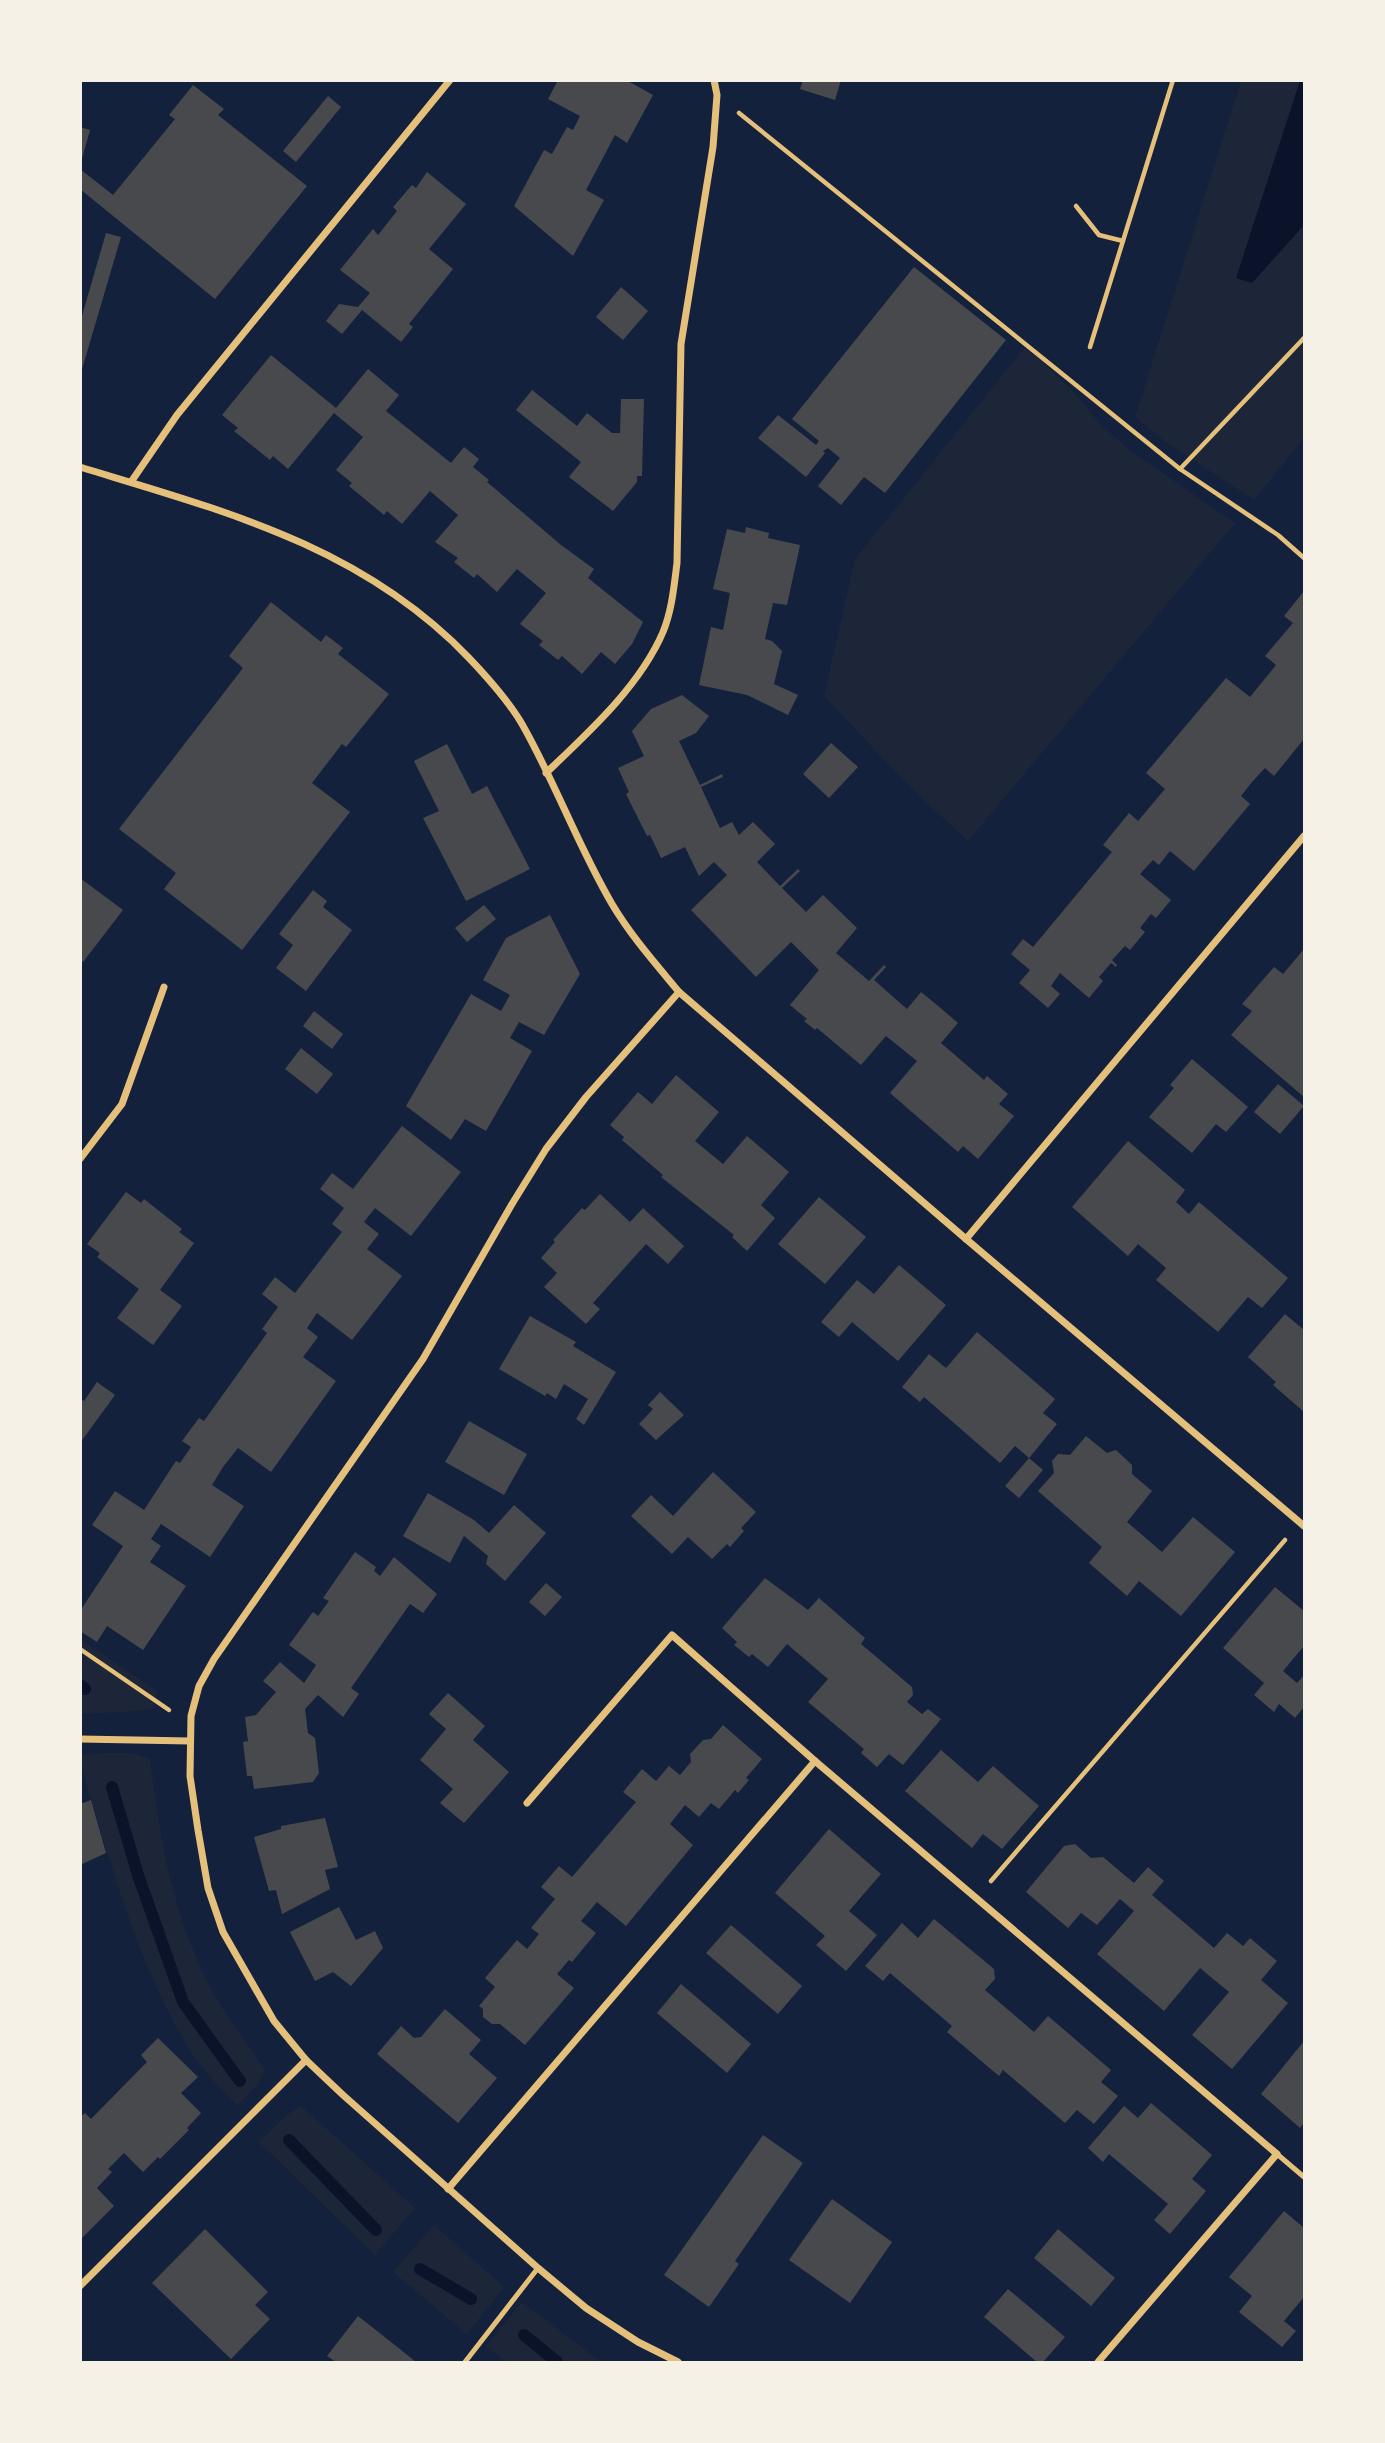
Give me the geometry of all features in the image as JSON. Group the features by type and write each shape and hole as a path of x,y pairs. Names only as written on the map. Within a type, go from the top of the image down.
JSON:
{"street":[{"path":"131,482 177,415 450,80"},
{"path":"546,773 592,730 650,659 663,630 672,599 677,563 681,344 713,147 716,95 714,80"},
{"path":"80,467 302,541 358,569 408,601 450,638 491,681 521,723 611,902 641,948 679,992 966,1240 1302,1524"},
{"path":"966,1240 1304,836"},
{"path":"80,1159 122,1104 164,987"},
{"path":"678,2362 638,2342 596,2315 538,2268 306,2060 274,2021 223,1932 206,1877 190,1776 190,1741 199,1686 214,1659 423,1359 545,1149 586,1097 679,992"},
{"path":"527,1803 672,1635 815,1761 1277,2154 1098,2362"},
{"path":"80,1739 190,1741"},
{"path":"448,2189 815,1761"},
{"path":"80,2286 306,2060"}],"lane":[{"path":"1277,2154 1304,2178"},
{"path":"465,2362 538,2268"}],"path":[{"path":"1090,347 1173,80"},
{"path":"716,95 1180,469 1278,535 1304,558"},
{"path":"1076,206 1099,235 1123,241"},
{"path":"1180,469 1304,338"},
{"path":"977,1898 1302,1524"},
{"path":"80,1649 191,1726"}],"shaded area":[{"path":"1241,81 1300,81 1249,237 1252,283 1304,225 1304,438 1254,500 1166,442 1135,417"},
{"path":"1300,81 1304,81 1304,225 1252,283 1236,278"},
{"path":"1024,348 1040,359 1079,398 1102,426 1132,452 1235,523 968,841 910,787 824,696 855,559"},
{"path":"80,1639 157,1691 153,1708 81,1714"},
{"path":"131,1753 150,1758 165,1855 193,1949 222,2008 265,2069 258,2084 237,2106 189,2049 154,1982 126,1911 81,1766 81,1755"},
{"path":"301,2106 415,2208 375,2255 259,2142 287,2115"},
{"path":"434,2225 504,2287 467,2334 393,2272"},
{"path":"522,2302 601,2362 506,2362 486,2346"}],"building":[{"path":"558,80 626,80 653,95 627,143 615,135 586,190 604,200 573,256 514,206 544,150 552,154 567,127 573,130 580,116 548,99"},
{"path":"803,80 841,80 835,100 800,89"},
{"path":"193,85 224,109 218,115 307,186 215,299 80,189 80,169 113,195 175,119 169,115"},
{"path":"328,96 341,107 296,162 283,151"},
{"path":"80,127 90,130 81,162 80,162"},
{"path":"427,172 466,204 429,249 453,269 409,324 413,327 401,342 362,310 342,334 326,321 339,304 358,307 370,293 340,270 373,229 378,235 397,211 393,207 412,185 416,188"},
{"path":"106,233 121,237 80,376 80,323"},
{"path":"914,267 1006,340 885,493 864,477 841,505 818,486 840,458 828,448 823,451 825,453 806,477 758,438 778,415 816,445 819,441 792,419"},
{"path":"621,287 648,311 623,340 596,317"},
{"path":"271,355 336,408 368,369 399,395 386,411 451,463 464,447 479,459 473,467 489,480 487,482 561,545 594,569 588,578 643,622 632,644 615,664 601,652 582,674 562,656 558,660 539,645 543,641 520,624 546,593 517,569 497,592 477,574 474,578 454,562 458,558 435,542 458,515 430,491 402,524 387,511 384,515 349,486 352,483 336,470 363,437 334,413 288,469 273,456 270,460 234,431 238,428 222,415"},
{"path":"532,390 577,426 587,413 612,433 620,433 621,399 644,399 642,476 637,476 637,482 613,511 569,477 581,462 516,410"},
{"path":"746,527 769,533 768,538 800,545 787,605 773,603 765,639 772,641 782,651 774,684 798,695 788,715 747,695 699,685 711,627 723,630 730,593 713,589 727,529 745,533"},
{"path":"1304,591 1304,739 1274,776 1265,768 1252,782 1241,796 1250,804 1194,871 1170,851 1159,865 1153,860 1140,874 1171,900 1156,918 1151,914 1140,928 1145,932 1130,950 1125,946 1112,960 1116,967 1111,963 1099,977 1103,981 1089,998 1060,973 1051,986 1060,994 1048,1008 1019,983 1030,970 1011,954 1023,939 1033,947 1112,852 1103,845 1129,813 1138,821 1165,789 1146,773 1226,678 1250,697 1276,665 1265,656 1293,623 1284,616"},
{"path":"271,602 321,642 326,635 343,648 338,654 389,694 346,747 342,744 312,783 350,812 242,950 164,889 176,873 119,829 243,668 229,656"},
{"path":"682,695 709,716 696,733 679,741 700,785 722,774 723,777 701,787 720,828 732,822 739,835 753,822 775,844 757,862 780,886 798,869 800,871 782,888 806,912 823,895 857,928 836,953 869,981 884,965 886,967 874,980 907,1009 921,992 937,1005 958,1023 941,1043 984,1080 987,1076 1008,1094 999,1104 1014,1116 978,1159 963,1146 958,1152 890,1093 917,1061 886,1036 861,1065 817,1028 815,1030 804,1021 807,1019 790,1005 819,970 791,942 756,977 691,910 727,875 714,862 699,876 685,847 661,858 626,794 629,792 618,768 644,756 632,731 651,709"},
{"path":"831,743 858,767 829,798 803,774"},
{"path":"447,744 472,794 487,786 530,869 466,901 423,818 439,811 414,761"},
{"path":"80,878 123,910 83,962 80,960"},
{"path":"313,890 327,901 323,907 352,930 306,991 276,968 293,945 279,934"},
{"path":"484,905 496,919 467,942 455,928"},
{"path":"550,915 580,974 544,1035 519,1022 510,1038 532,1051 486,1131 465,1119 451,1140 406,1106 471,994 501,1011 510,995 483,980 506,938"},
{"path":"1304,949 1304,1097 1231,1035 1252,1011 1242,1004 1274,967 1283,974"},
{"path":"314,1011 343,1034 332,1049 303,1026"},
{"path":"301,1048 333,1074 317,1094 285,1069"},
{"path":"1192,1059 1248,1107 1226,1132 1216,1124 1192,1153 1149,1117 1174,1088 1170,1085"},
{"path":"676,1075 719,1112 695,1141 723,1164 747,1136 789,1172 761,1205 775,1218 747,1251 732,1237 734,1235 661,1177 663,1175 622,1140 624,1137 610,1125 638,1092 652,1104"},
{"path":"1278,1084 1304,1106 1280,1134 1254,1112"},
{"path":"402,1126 461,1172 411,1236 375,1208 364,1222 379,1234 367,1249 402,1276 352,1340 317,1313 307,1328 318,1337 303,1357 336,1381 271,1472 238,1448 223,1467 212,1485 244,1506 210,1557 161,1524 151,1539 161,1546 150,1562 186,1586 143,1650 107,1626 97,1642 80,1631 80,1607 82,1608 123,1546 92,1525 115,1491 144,1510 176,1461 180,1463 191,1447 182,1441 199,1418 204,1421 267,1333 262,1329 278,1307 262,1294 275,1277 295,1293 342,1232 332,1224 344,1208 320,1189 332,1173 353,1189"},
{"path":"1128,1141 1185,1190 1176,1202 1189,1214 1199,1202 1288,1278 1262,1308 1248,1297 1218,1332 1156,1280 1166,1268 1138,1244 1128,1256 1072,1207"},
{"path":"126,1192 141,1203 144,1199 182,1229 179,1232 194,1243 160,1290 182,1306 153,1345 117,1318 139,1289 97,1257 100,1253 87,1244"},
{"path":"600,1194 630,1222 643,1208 684,1246 668,1264 646,1244 593,1303 600,1309 586,1324 544,1287 557,1273 541,1258 555,1242 553,1240 582,1208 585,1210"},
{"path":"819,1197 866,1237 825,1284 778,1244"},
{"path":"899,1265 946,1305 898,1361 852,1322 839,1337 821,1322 857,1280 874,1294"},
{"path":"1285,1314 1304,1330 1304,1412 1273,1385 1276,1382 1248,1357"},
{"path":"530,1316 576,1342 573,1346 616,1372 584,1425 576,1419 588,1399 564,1384 556,1399 547,1393 545,1396 499,1369"},
{"path":"977,1332 1055,1399 1043,1413 1057,1424 1029,1458 1015,1446 1000,1463 924,1397 920,1402 902,1387 929,1354 946,1368"},
{"path":"97,1382 115,1395 80,1443 80,1399 84,1401"},
{"path":"660,1392 684,1415 656,1440 639,1424 653,1409 648,1405"},
{"path":"469,1421 527,1454 504,1495 445,1462"},
{"path":"1086,1436 1107,1453 1116,1450 1132,1465 1132,1474 1152,1491 1127,1522 1162,1552 1193,1517 1235,1552 1181,1616 1139,1581 1127,1596 1089,1563 1102,1547 1038,1491 1054,1473 1052,1461 1058,1454 1070,1455"},
{"path":"1029,1458 1043,1470 1019,1498 1005,1486"},
{"path":"713,1472 756,1512 741,1528 744,1531 730,1547 727,1544 712,1559 688,1537 672,1554 631,1516 651,1495 673,1516"},
{"path":"428,1493 474,1520 489,1533 514,1505 546,1533 505,1581 486,1564 488,1556 464,1536 450,1563 403,1536"},
{"path":"355,1552 376,1567 374,1571 380,1576 394,1557 437,1594 423,1613 410,1604 351,1688 359,1694 343,1717 318,1695 305,1709 308,1733 315,1738 319,1773 313,1782 254,1789 252,1776 247,1776 243,1742 248,1741 245,1717 256,1715 276,1692 263,1681 280,1662 304,1683 316,1665 289,1645 313,1612 318,1616 329,1601 323,1598"},
{"path":"765,1578 808,1610 819,1598 865,1638 861,1644 912,1687 913,1695 907,1702 922,1714 928,1709 941,1719 903,1765 889,1754 877,1767 861,1753 864,1749 808,1702 828,1679 787,1644 768,1667 752,1654 749,1657 734,1645 737,1642 722,1628"},
{"path":"546,1583 562,1597 545,1616 529,1602"},
{"path":"1275,1587 1304,1611 1304,1646 1283,1671 1297,1683 1304,1675 1304,1707 1295,1718 1279,1704 1274,1712 1254,1695 1264,1683 1223,1648"},
{"path":"448,1693 485,1726 473,1740 509,1772 464,1823 440,1803 453,1789 420,1760 446,1729 429,1714"},
{"path":"723,1725 762,1759 746,1778 749,1780 738,1793 735,1790 719,1809 711,1803 699,1817 685,1805 670,1824 693,1845 626,1926 597,1902 581,1921 596,1933 572,1962 569,1960 557,1974 574,1988 525,2045 500,2024 492,2024 483,2017 483,2009 479,2006 495,1987 485,1978 517,1940 527,1949 539,1934 531,1928 555,1899 541,1887 559,1866 572,1877 636,1802 623,1792 642,1769 656,1781 669,1766 680,1775 691,1762 690,1754 703,1740 711,1739"},
{"path":"941,1750 978,1782 993,1766 1039,1806 1002,1849 983,1834 972,1848 905,1791"},
{"path":"91,1800 106,1853 80,1865 80,1804"},
{"path":"325,1818 338,1867 325,1870 330,1889 282,1914 276,1890 269,1891 254,1837 281,1829 281,1826"},
{"path":"829,1829 881,1874 849,1911 877,1935 846,1971 816,1945 825,1936 775,1893"},
{"path":"1075,1844 1091,1858 1103,1857 1134,1883 1148,1867 1164,1881 1152,1895 1214,1948 1227,1933 1243,1946 1250,1938 1277,1961 1261,1980 1288,2003 1232,2069 1192,2035 1229,1992 1200,1968 1164,2011 1097,1954 1134,1911 1120,1899 1097,1925 1081,1913 1068,1928 1026,1892 1064,1846"},
{"path":"339,1907 356,1940 375,1931 383,1948 351,1986 333,1972 315,1981 290,1932"},
{"path":"934,1919 994,1969 995,1979 985,1990 1034,2032 1048,2016 1111,2070 1101,2082 1118,2096 1094,2124 1077,2110 1065,2123 1003,2070 999,2076 947,2032 952,2026 890,1973 883,1981 865,1966 902,1923 918,1938"},
{"path":"731,1925 802,1986 778,2014 706,1953"},
{"path":"681,1984 751,2044 727,2073 657,2013"},
{"path":"445,2009 481,2040 469,2054 497,2078 458,2123 377,2054 401,2026 414,2038 421,2037"},
{"path":"158,2038 198,2077 181,2093 201,2113 187,2128 189,2130 143,2172 124,2153 108,2169 112,2172 97,2188 114,2206 80,2240 80,2117 85,2113 91,2119 147,2062 141,2055"},
{"path":"1304,2041 1304,2123 1300,2128 1261,2094"},
{"path":"1151,2103 1212,2155 1192,2179 1206,2191 1170,2234 1154,2220 1168,2204 1109,2154 1103,2162 1088,2148 1124,2106 1138,2118"},
{"path":"763,2135 803,2163 735,2261 739,2264 709,2307 664,2275"},
{"path":"832,2199 892,2242 850,2303 789,2260"},
{"path":"1284,2211 1304,2228 1304,2297 1284,2321 1296,2331 1282,2347 1239,2312 1252,2296 1229,2277"},
{"path":"205,2229 268,2292 255,2305 270,2319 231,2359 152,2283"},
{"path":"1058,2229 1115,2278 1091,2306 1034,2258"},
{"path":"1008,2289 1065,2337 1043,2362 1037,2362 984,2317"},
{"path":"358,2316 416,2362 336,2362 327,2356"}],"waterway":[{"path":"80,1685 85,1689"},
{"path":"112,1787 138,1875 183,2002 240,2081"},
{"path":"289,2140 376,2230"},
{"path":"420,2269 471,2299"},
{"path":"524,2335 557,2362"}]}
